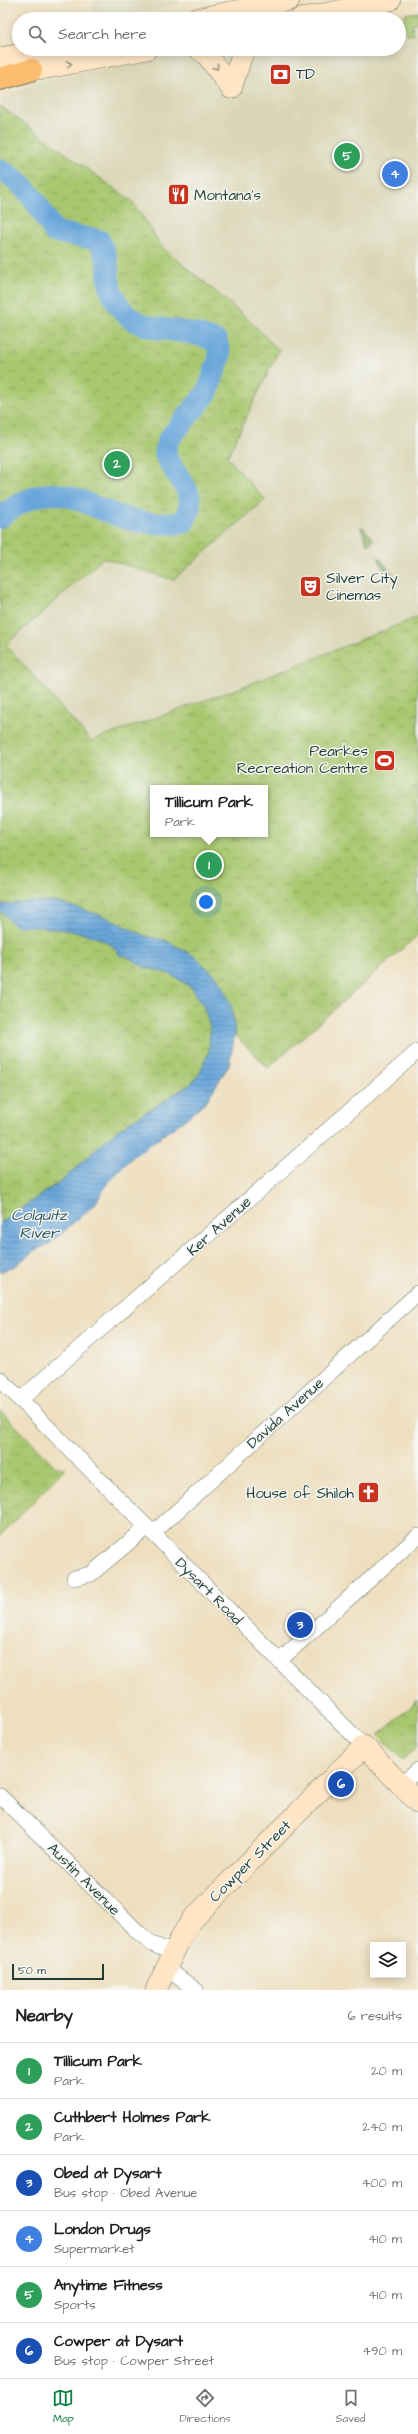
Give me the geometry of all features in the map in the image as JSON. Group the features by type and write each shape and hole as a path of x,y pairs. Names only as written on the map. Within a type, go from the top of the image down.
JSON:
{"highway":[{"path":"0,79 31,70"}],"main road":[{"path":"230,12 289,0"},
{"path":"333,12 390,0"},
{"path":"0,58 12,56"},
{"path":"0,72 31,70 108,56"},
{"path":"208,56 231,88 242,56"},
{"name":"Dysart Road","path":"364,1746 418,1803"},
{"name":"Cowper Street","path":"156,1990 193,1919 364,1746"}],"street":[{"name":"Ker Avenue","path":"20,1400 418,1051"},
{"name":"Davida Avenue","path":"74,1578 91,1574 150,1530 418,1293"},
{"name":"Dysart Road","path":"0,1379 364,1746"},
{"path":"279,1661 418,1536"},
{"path":"401,1785 418,1770"},
{"name":"Austin Avenue","path":"0,1796 139,1934 170,1961 196,1990"}],"shaded area":[{"path":"95,0 177,0 179,5 145,12 92,12"},
{"path":"418,11 418,617 242,687 90,741 6,645 103,558 173,580 265,500 227,457 279,350 241,313 163,248 132,202 0,106 0,101 33,82 173,56 406,56 406,13"}],"green space":[{"path":"418,12 418,22 412,24 414,35 406,33 406,14"},
{"path":"0,106 133,202 163,248 241,313 279,350 227,457 265,500 173,580 103,558 6,645 91,741 242,687 418,617 418,935 268,1068 235,1035 215,1044 213,1057 191,1084 117,1130 64,1179 0,1223"},
{"path":"362,526 374,540 368,545 361,528"},
{"path":"378,557 393,574 385,574"},
{"path":"0,1410 56,1467 65,1468 0,1537"},
{"path":"418,1700 418,1746 403,1760 378,1735"}],"water":[{"name":"Colquitz River","path":"31,902 56,902 106,917 145,936 167,941 194,956 218,978 226,993 232,1008 235,1034 229,1065 207,1100 187,1118 135,1155 109,1181 95,1204 49,1244 35,1250 15,1266 0,1272 0,1223 64,1179 117,1130 191,1084 199,1075 209,1051 210,1027 203,1005 191,987 170,974 144,967 125,955 120,956 113,947 102,940 73,931 15,926 0,910 0,905"}],"waterway":[{"name":"Colquitz River","path":"0,170 17,181 32,196 54,232 99,240 107,260 110,287 118,305 129,317 141,324 155,328 185,332 217,342 220,356 207,393 168,440 165,454 186,487 189,495 190,503 183,523 154,523 132,520 76,499 63,495 49,494 35,497 19,504 0,517"}],"place":[{"name":"TD","path":"280,74"},
{"name":"Anytime Fitness","path":"347,156"},
{"name":"London Drugs","path":"395,174"},
{"name":"Montana's","path":"179,195"},
{"name":"Cuthbert Holmes Park","path":"117,464"},
{"name":"Silver City Cinemas","path":"310,587"},
{"name":"Pearkes Recreation Centre","path":"384,760"},
{"name":"Tillicum Park","path":"209,865"},
{"name":"House of Shiloh","path":"369,1493"},
{"name":"Obed at Dysart","path":"300,1625"},
{"name":"Cowper at Dysart","path":"341,1784"}]}
